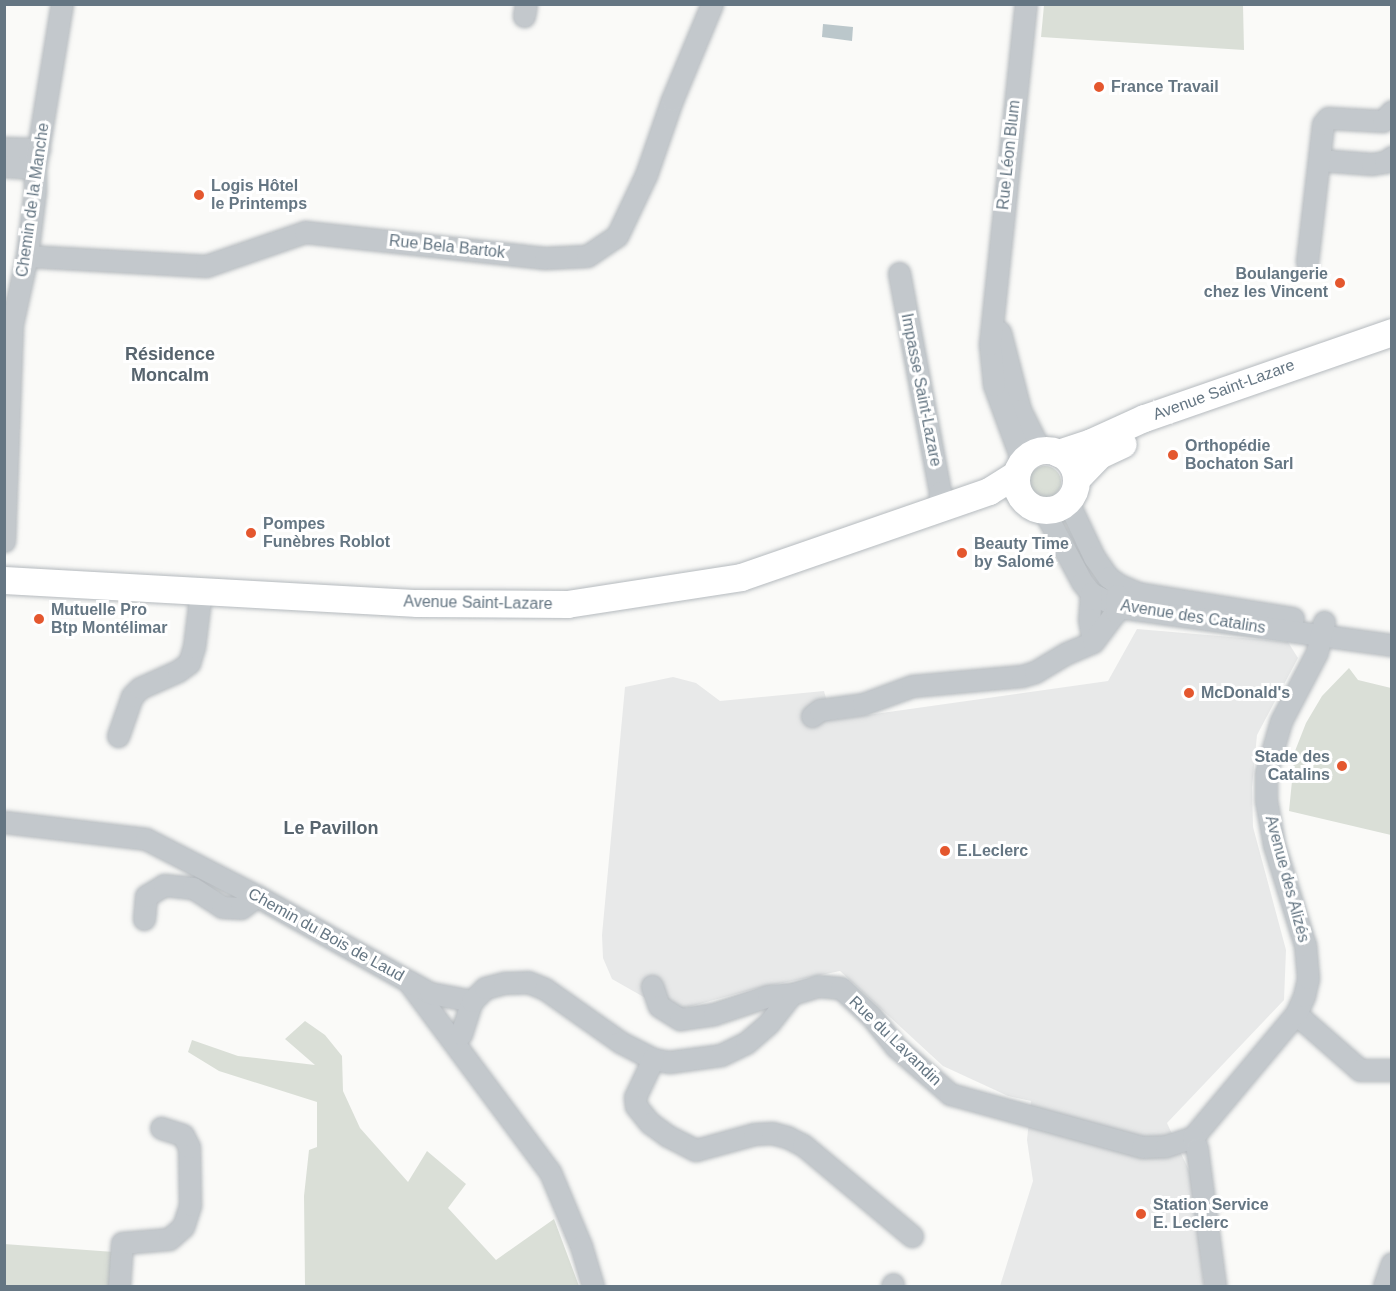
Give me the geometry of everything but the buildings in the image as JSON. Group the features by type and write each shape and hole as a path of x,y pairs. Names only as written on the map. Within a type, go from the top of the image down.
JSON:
{"main road":[{"name":"Avenue Saint-Lazare","path":"4,580 417,603 567,604 741,577 989,491 1034,459 1091,442 1144,418 1392,332"},
{"name":"Avenue Saint-Lazare","path":"939,507 980,510 1053,498 1099,455 1151,432 1392,344"},
{"path":"1034,459 1068,459 1053,498 1019,494 1034,459"}],"street":[{"name":"Chemin de la Manche","path":"4,540 12,324 27,256 37,159 62,4"},
{"name":"Rue Bela Bartok","path":"27,256 206,266 306,232 545,258 587,255 617,236 646,175 672,100 711,4"},
{"name":"Rue Léon Blum","path":"1026,4 994,305 1034,459"},
{"path":"1307,262 1323,124 1328,118 1383,121 1390,117"},
{"path":"4,148 37,159"},
{"path":"1319,160 1372,164 1385,162 1392,157"},
{"path":"4,166 37,159"},
{"name":"Impasse Saint-Lazare","path":"899,273 940,492 939,507"},
{"name":"Avenue des Catalins","path":"1053,498 1080,531 1108,578 1138,593 1323,629 1392,645"},
{"name":"Avenue des Catalins","path":"1053,498 1082,582 1091,593 1118,608 1392,634"},
{"path":"812,716 820,710 863,704 912,686 1022,676 1093,642 1118,608 1117,593 1108,578"},
{"path":"118,736 132,696 140,688 178,671 189,663 194,647 201,591"},
{"path":"1091,593 1089,619 1093,642"},
{"name":"Avenue des Alizés","path":"1193,1137 1296,1014 1308,978 1305,945 1274,845 1266,800 1266,772 1281,722 1317,652 1323,629"},
{"name":"Chemin du Bois de Laud","path":"4,822 146,839 257,896 408,981 550,1172 581,1246 594,1287"},
{"path":"144,919 146,896 164,885 193,888 222,907 241,908 257,896"},
{"path":"408,981 430,993 472,1001"},
{"path":"454,1041 461,1034 472,1001 485,988 504,983 528,982 545,989 620,1042 653,1059 669,1062 721,1054 746,1043 769,1023 792,994"},
{"name":"Rue du Lavandin","path":"652,986 659,1006 680,1019 714,1014 768,996 792,994 819,986 841,988 871,1017 896,1047 950,1094 1142,1148 1166,1146 1193,1137"},
{"path":"1296,1014 1360,1070 1392,1070"},
{"path":"653,1059 635,1097 636,1106 650,1123 668,1136 696,1150 754,1134 772,1133 787,1137 803,1145 912,1236"},
{"path":"119,1287 122,1243 169,1239 183,1227 190,1205 189,1147 183,1135 161,1128"},
{"path":"1193,1137 1197,1149 1215,1287"},
{"path":"1384,1287 1392,1263"}],"shaded area":[{"path":"1044,5 1243,5 1244,50 1041,37"},
{"path":"823,24 853,27 852,41 822,37"},
{"path":"1045,466 1056,471 1061,482 1056,493 1045,498 1034,493 1029,482 1034,471"},
{"path":"1137,629 1288,642 1298,658 1257,735 1252,787 1253,827 1286,950 1284,1000 1167,1123 1192,1177 1204,1286 1000,1286 1033,1181 1027,1140 1031,1101 1008,1096 943,1066 840,971 754,989 670,1012 612,979 603,958 602,935 625,687 673,677 696,683 720,701 824,691 832,720 1108,681"},
{"name":"Stade des Catalins","path":"1349,668 1358,680 1391,688 1391,835 1289,811 1295,751 1306,723 1322,696"},
{"path":"305,1021 325,1035 342,1056 343,1091 360,1128 408,1182 427,1151 466,1184 448,1208 496,1260 554,1219 579,1286 305,1286 304,1196 309,1150 317,1147 317,1102 219,1071 188,1052 192,1040 238,1056 315,1065 285,1039"},
{"path":"4,1244 114,1252 111,1286 5,1286"}],"place":[{"name":"France Travail","path":"1099,87"},
{"name":"Logis Hôtel le Printemps","path":"199,195"},
{"name":"Boulangerie chez les Vincent","path":"1340,283"},
{"name":"Orthopédie Bochaton Sarl","path":"1173,455"},
{"name":"Pompes Funèbres Roblot","path":"251,533"},
{"name":"Beauty Time by Salomé","path":"962,553"},
{"name":"Mutuelle Pro Btp Montélimar","path":"39,619"},
{"name":"McDonald's","path":"1189,693"},
{"name":"Stade des Catalins","path":"1342,766"},
{"name":"E.Leclerc","path":"945,851"},
{"name":"Station Service E. Leclerc","path":"1141,1214"}],"district":[{"name":"Résidence Moncalm","path":"170,365"},
{"name":"Le Pavillon","path":"331,828"}]}
